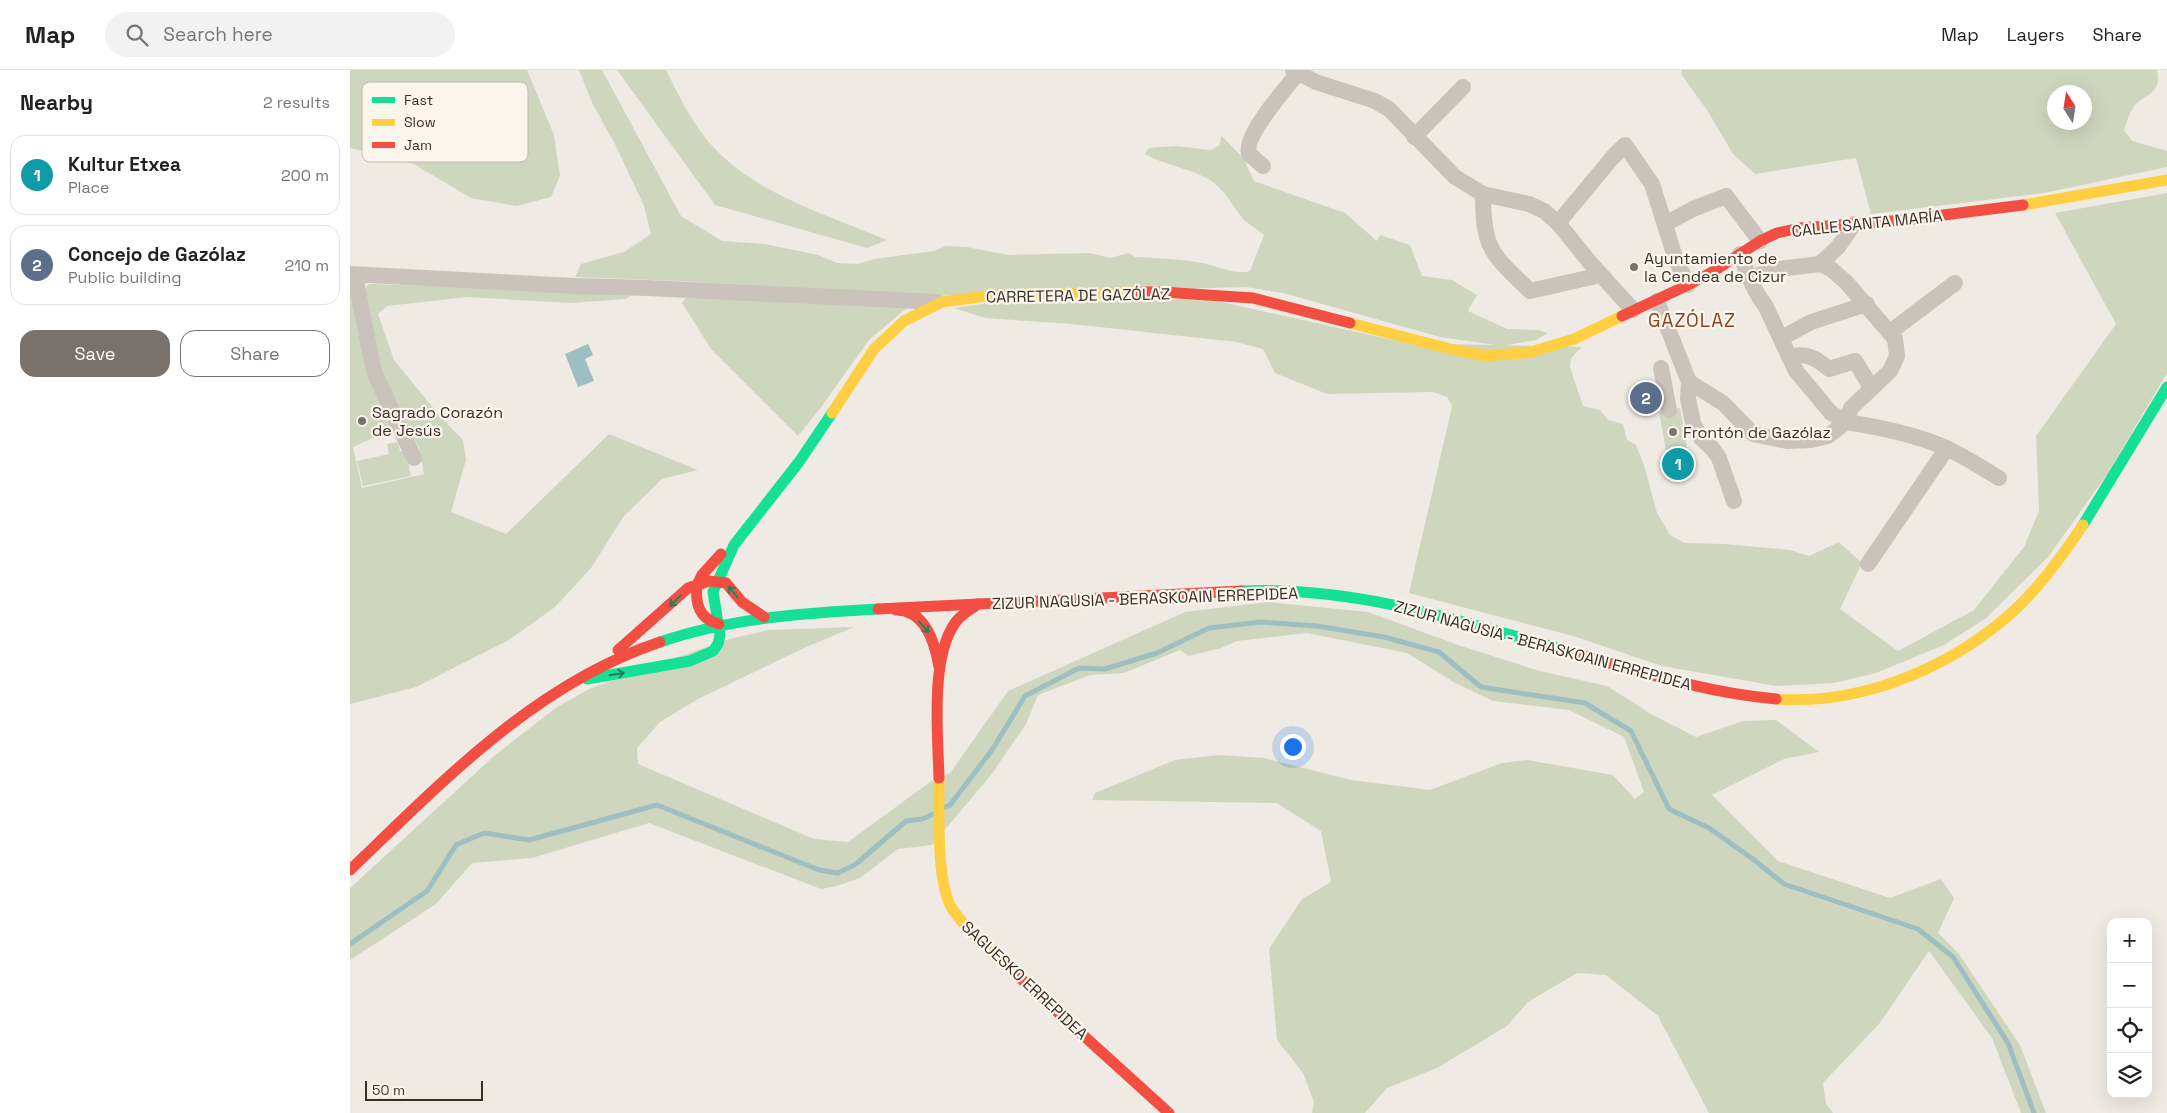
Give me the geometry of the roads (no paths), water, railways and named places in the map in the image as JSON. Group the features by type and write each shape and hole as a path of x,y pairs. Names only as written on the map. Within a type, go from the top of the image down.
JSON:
{"street":[{"path":"1262,166 1249,154 1248,144 1295,71 1316,82 1375,101 1389,109 1414,137 1455,177 1483,194 1528,204 1544,211 1558,223 1633,310"},
{"path":"1414,137 1462,87"},
{"path":"1558,223 1625,145 1652,184 1676,260 1688,285"},
{"name":"CALLE SANTA MARÍA","path":"1531,352 1574,339 1633,310 1657,301 1777,233 1800,228 1991,210 2054,202 2167,180"},
{"path":"1483,194 1483,224 1488,244 1500,262 1530,291 1601,274"},
{"path":"1665,224 1693,209 1726,196 1760,241"},
{"path":"1820,264 1838,248 1854,224"},
{"path":"1740,254 1750,278 1782,338 1796,371 1831,413 1846,422 1905,435 1946,448 1999,478"},
{"path":"1689,382 1714,396 1746,428 1758,435 1787,441 1811,440 1828,436 1846,422 1851,408 1890,371 1897,356 1896,339 1867,304 1831,269 1820,264 1779,269 1750,278"},
{"path":"414,458 374,372 353,274 942,302"},
{"path":"1890,332 1955,283"},
{"path":"658,302 669,289"},
{"name":"CARRETERA DE GAZÓLAZ","path":"734,545 799,462 874,349 904,321 942,302 960,298 994,295 1162,292 1214,294 1253,298 1454,350 1487,356 1531,352"},
{"path":"1657,301 1689,382 1688,400 1693,422 1700,438 1712,448 1719,458 1734,501"},
{"path":"1782,338 1811,322 1867,304"},
{"path":"1789,356 1798,354 1817,358 1829,369 1855,361 1870,388"},
{"path":"1668,410 1658,370 1680,360"},
{"name":"ZIZUR NAGUSIA - BERASKOAIN ERREPIDEA","path":"350,870 461,767 525,712 569,682 604,663 655,642 719,624 764,617 886,609 942,615 978,604 1287,591 1414,609 1645,673 1741,694 1784,699 1806,699 1850,694 1890,684 1928,669 1968,647 2008,616 2046,576 2098,502 2167,387"},
{"path":"1868,564 1946,448"},
{"path":"569,682 668,666 706,656 718,644 719,624 713,592 734,545"},
{"path":"719,624 710,623 704,618 697,606 697,585 702,575 722,553 734,545"},
{"path":"604,663 688,588 697,585 716,582 726,583 742,602 764,617"},
{"path":"940,668 944,648 954,624 963,614 978,604"},
{"path":"886,609 908,611 929,632 935,646 940,668"},
{"path":"942,615 944,648"},
{"name":"SAGUESKO ERREPIDEA","path":"940,668 940,849 946,894 952,909 978,939 1169,1113"}],"water":[{"path":"588,344 593,355 585,359 594,381 578,387 565,354"}],"waterway":[{"path":"945,807 950,805 992,750 1025,696 1079,668 1105,669 1157,653 1209,628 1261,622 1317,626 1384,637 1439,652 1481,687 1585,703 1631,731 1669,809 1709,828 1784,884 1918,929 1953,957 2008,1043 2034,1113"},
{"path":"350,944 427,891 456,845 484,833 529,840 657,805 819,870 838,873 856,864 906,821 922,819 933,814"}],"place":[{"name":"Ayuntamiento de la Cendea de Cizur","path":"1634,267"},
{"name":"Concejo de Gazólaz","path":"1646,398"},
{"name":"Sagrado Corazón de Jesús","path":"362,421"},
{"name":"Frontón de Gazólaz","path":"1673,432"},
{"name":"Kultur Etxea","path":"1678,464"}],"district":[{"name":"GAZÓLAZ","path":"1692,320"}]}
